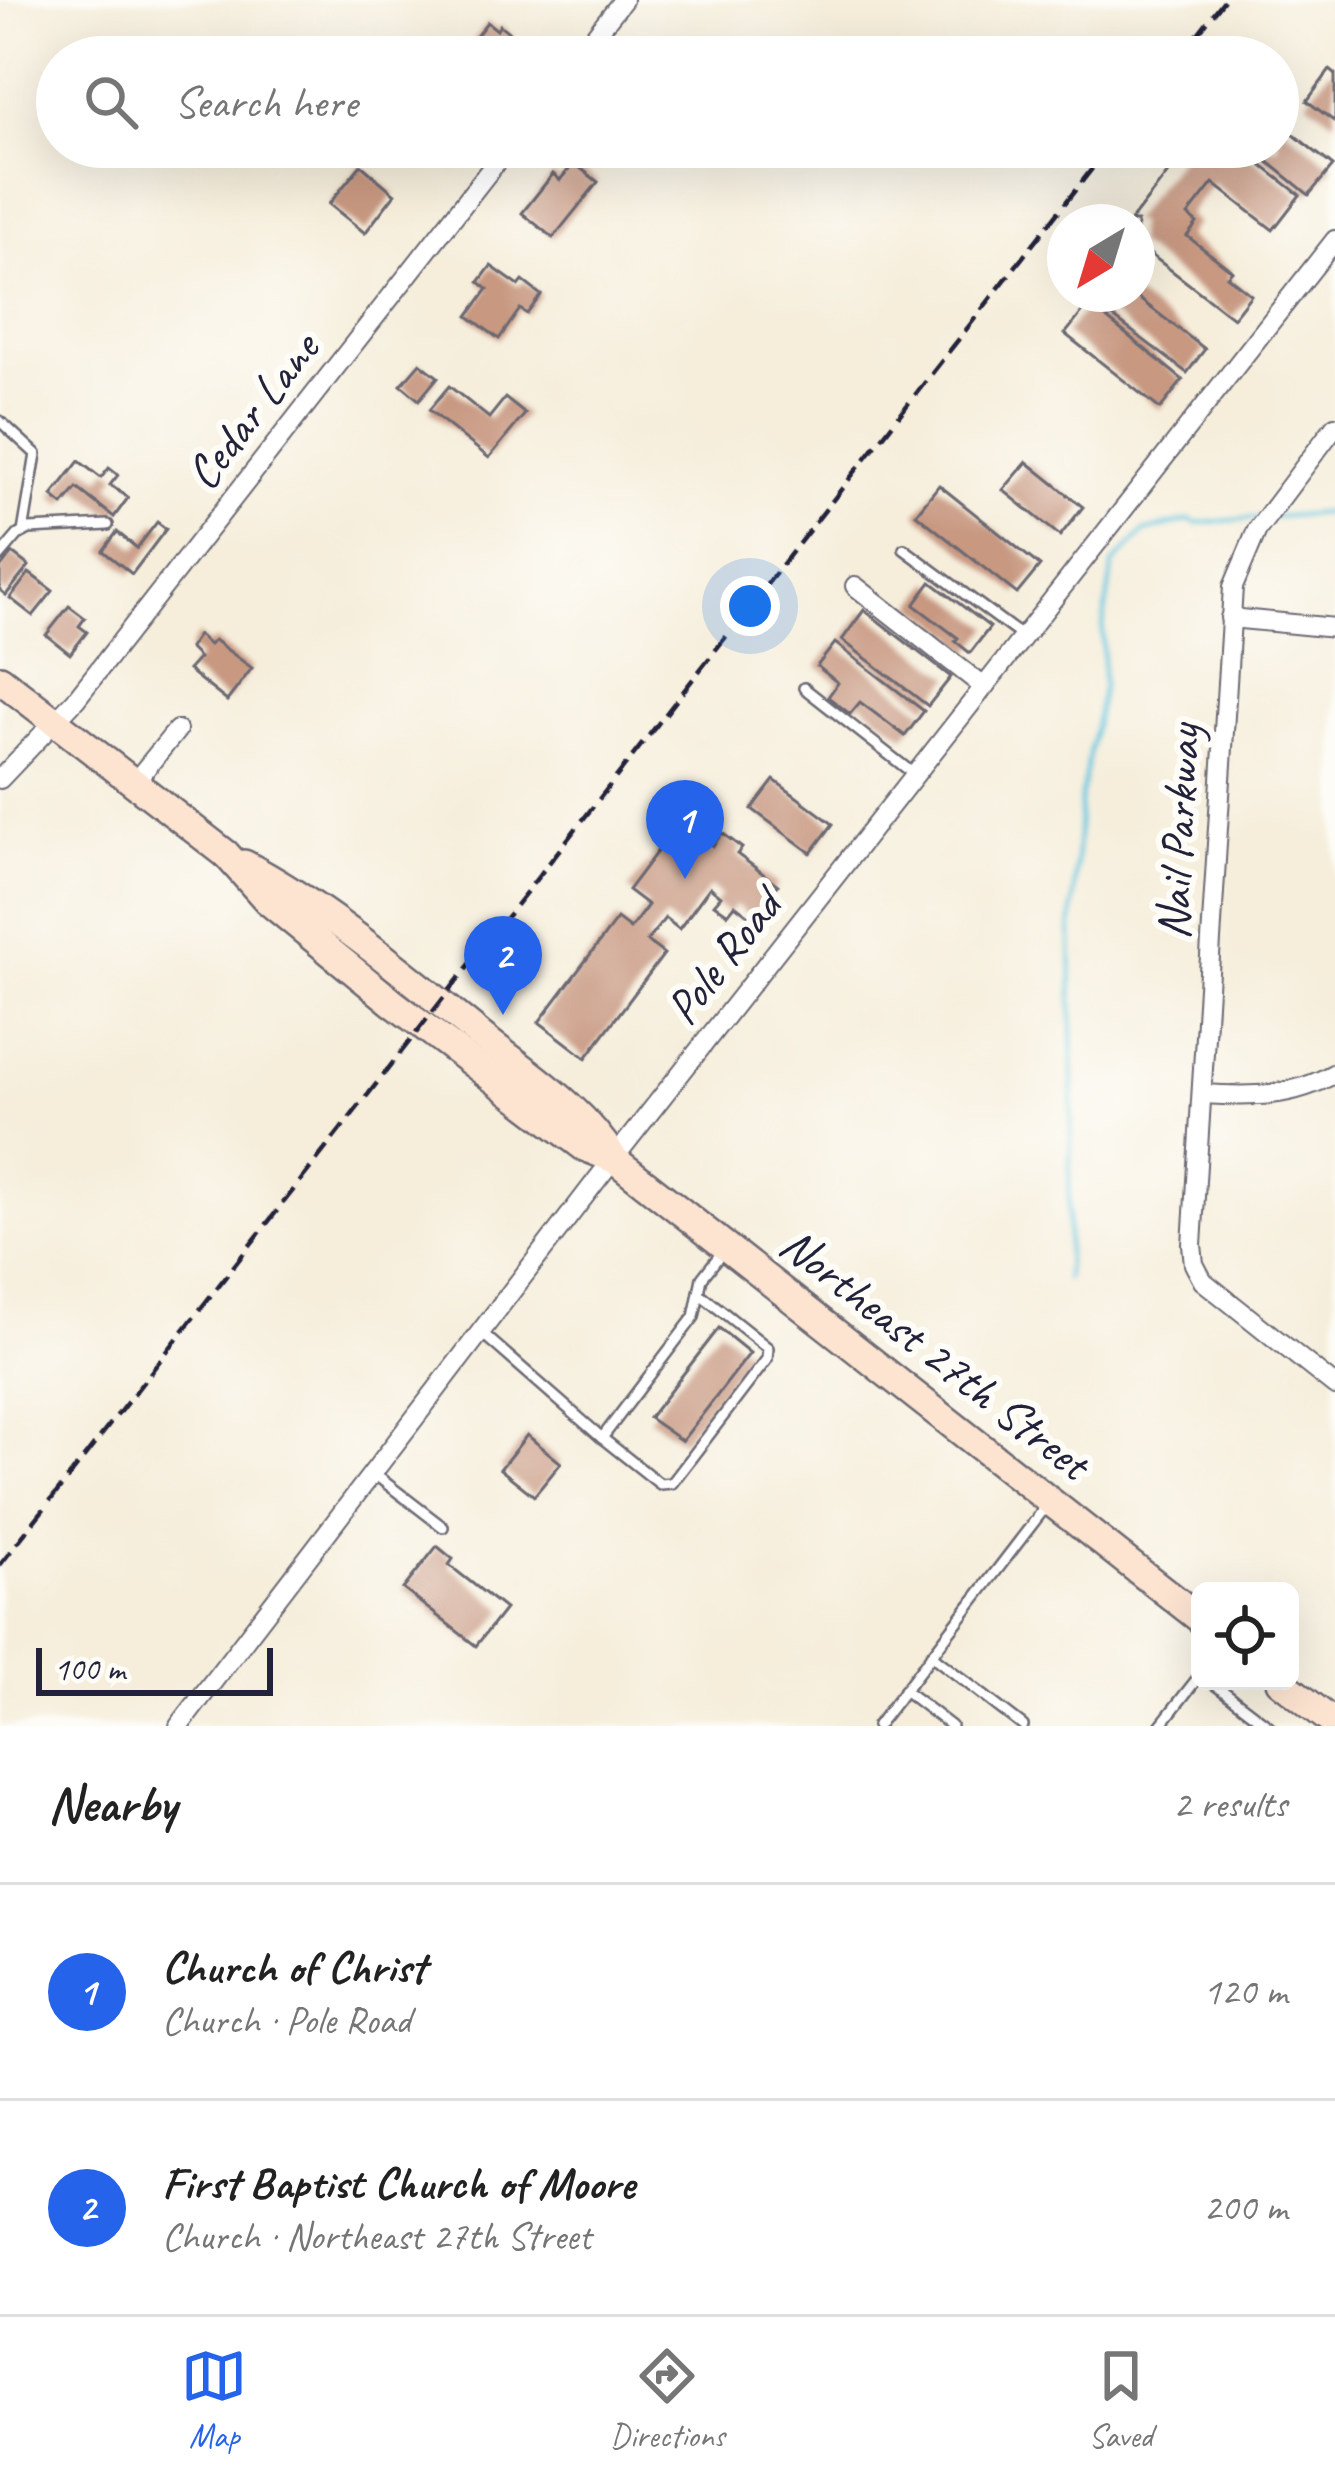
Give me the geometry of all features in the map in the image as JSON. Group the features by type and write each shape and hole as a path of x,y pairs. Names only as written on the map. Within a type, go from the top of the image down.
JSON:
{"main road":[{"name":"Northeast 27th Street","path":"0,679 226,854 279,882 458,1017 598,1131 614,1159 1191,1612"},
{"path":"1292,1690 1335,1724"}],"street":[{"path":"595,36 623,0"},
{"name":"Cedar Lane","path":"0,779 76,699 492,168"},
{"name":"Pole Road","path":"179,1726 614,1159 1335,240"},
{"name":"Nail Parkway","path":"1335,426 1257,530 1233,587 1192,1245 1198,1273 1212,1290 1335,1386"},
{"path":"855,586 984,687"},
{"path":"1230,618 1335,628"},
{"path":"134,784 177,730"},
{"path":"1202,1094 1262,1096 1287,1092 1335,1073"}],"lane":[{"path":"0,421 37,454 22,532 0,556"},
{"path":"22,532 107,525"},
{"path":"904,549 1023,637"},
{"path":"804,688 915,775"},
{"path":"602,1438 694,1317 703,1278 726,1246"},
{"path":"482,1332 602,1438 660,1484 672,1483 767,1359 768,1348 700,1293"},
{"path":"373,1473 443,1527"},
{"path":"879,1725 1051,1501"},
{"path":"932,1655 1023,1726"},
{"path":"1160,1726 1191,1686"},
{"path":"904,1690 951,1726"},
{"path":"1222,1690 1270,1726"}],"building":[{"path":"487,22 513,36 476,36"},
{"path":"1330,70 1335,74 1335,122 1307,101"},
{"path":"1299,139 1333,166 1309,195 1276,168 1299,168"},
{"path":"359,168 395,194 365,233 329,204"},
{"path":"570,168 580,168 598,182 553,238 522,213 553,174 560,180"},
{"path":"1172,168 1265,168 1300,195 1273,230 1213,183 1188,215 1197,223 1187,236 1232,271 1227,276 1251,295 1233,318 1155,258 1155,204 1144,204"},
{"path":"491,266 541,295 527,314 520,309 499,339 468,316 488,289 479,282"},
{"path":"1155,311 1205,349 1187,373 1107,312"},
{"path":"1083,312 1099,312 1183,380 1160,409 1065,334"},
{"path":"420,363 438,377 419,400 401,385"},
{"path":"449,386 489,418 505,398 525,414 489,458 429,410"},
{"path":"79,461 101,478 109,468 118,475 110,485 128,498 114,517 77,488 63,505 52,496"},
{"path":"1027,462 1083,507 1060,536 1003,490"},
{"path":"939,485 1040,566 1017,594 916,514"},
{"path":"157,522 166,529 132,574 103,551 117,532 137,548"},
{"path":"12,553 29,566 6,595 0,590 0,568"},
{"path":"29,573 53,591 33,616 10,598"},
{"path":"931,582 990,627 970,653 914,605"},
{"path":"69,606 85,618 79,626 87,632 70,654 46,635"},
{"path":"864,610 951,677 928,706 842,640"},
{"path":"198,635 209,645 214,640 252,668 227,701 188,670 199,658 189,648"},
{"path":"835,643 924,711 905,736 860,702 850,714 828,697 838,683 817,666"},
{"path":"774,780 833,824 811,853 752,809"},
{"path":"680,821 713,846 722,833 742,848 737,854 778,885 753,919 735,905 728,914 714,904 721,896 710,887 679,929 665,918 647,941 664,954 586,1058 539,1022 617,919 630,929 648,905 628,890"},
{"path":"719,1328 750,1353 682,1441 649,1418"},
{"path":"527,1435 561,1463 534,1496 500,1469"},
{"path":"437,1546 453,1559 449,1565 505,1609 476,1646 403,1589"}],"waterway":[{"path":"1275,517 1335,512"},
{"path":"1066,1279 1073,1079 1071,934 1081,796 1103,685 1103,627 1113,564 1144,532 1190,520 1258,518"}],"railway":[{"path":"1196,36 1224,0"},
{"path":"0,1565 1093,168"}],"place":[{"name":"Church of Christ","path":"685,879"},
{"name":"First Baptist Church of Moore","path":"503,1015"}]}
